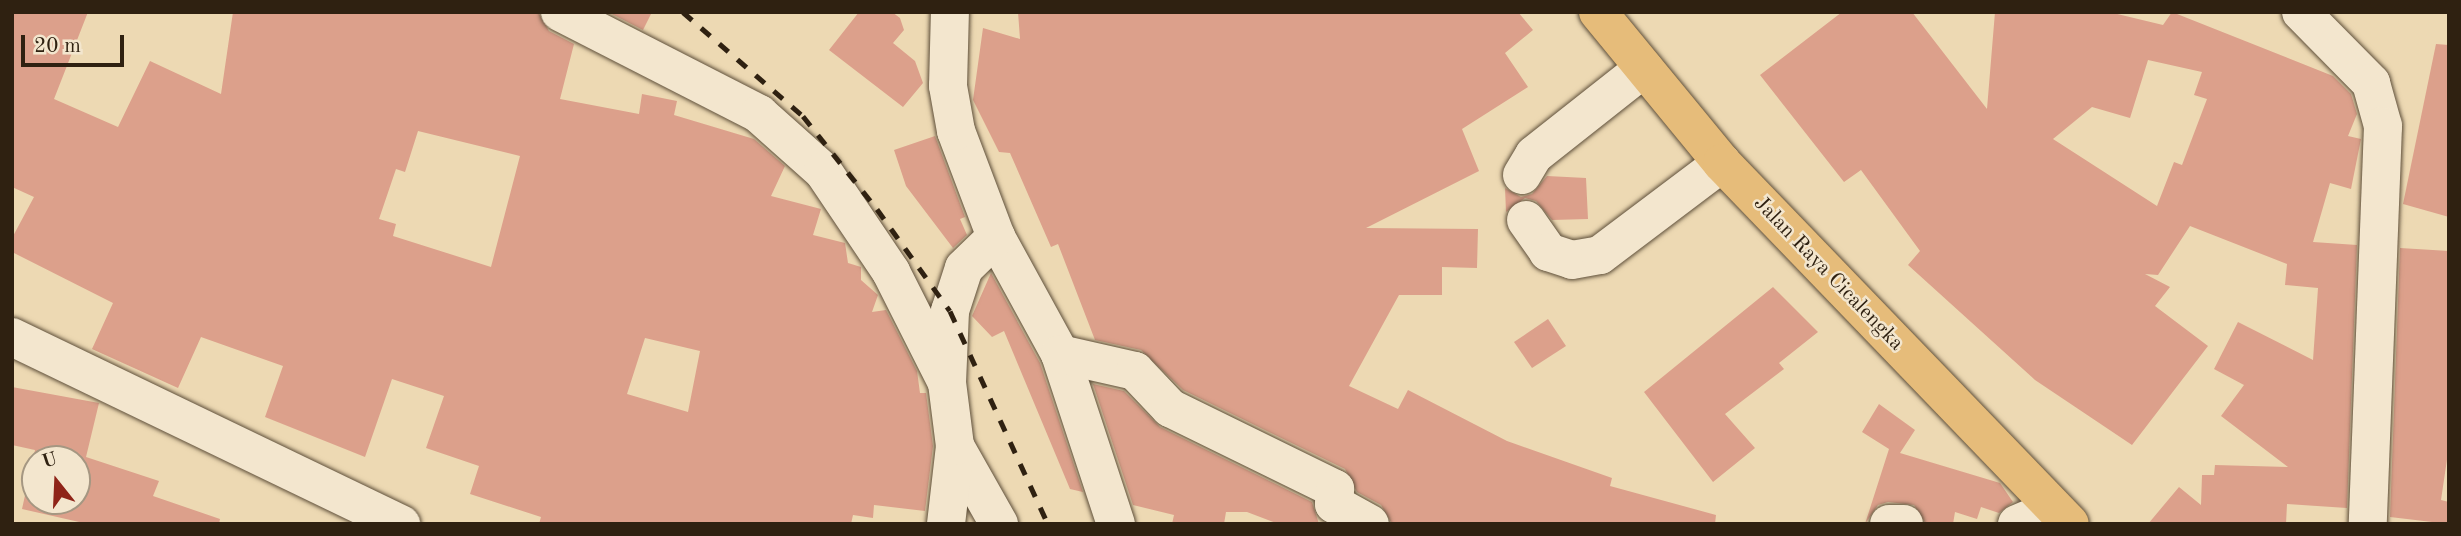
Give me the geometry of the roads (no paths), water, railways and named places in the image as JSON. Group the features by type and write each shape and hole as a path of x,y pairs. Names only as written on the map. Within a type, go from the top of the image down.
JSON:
{"main road":[{"name":"Jalan Raya Cicalengka","path":"1598,12 1722,163 2062,517"}],"street":[{"path":"559,12 759,114 823,171 891,272 947,383"},
{"path":"950,12 948,86 956,131 996,237 1060,354 1115,524"},
{"path":"2301,12 2371,83 2383,126 2368,524"},
{"path":"1522,175 1534,155 1644,68"},
{"path":"1526,220 1548,252 1572,260 1600,256 1722,163"},
{"path":"946,524 955,446 947,383 950,311 964,268 996,237"},
{"path":"12,337 401,524"},
{"path":"1060,354 1135,371 1170,408 1335,489 1334,504 1370,524"},
{"path":"955,446 999,524"},
{"path":"2017,524 2062,517"},
{"path":"1889,524 1903,524"}],"railway":[{"path":"683,12 803,116 877,209 950,311 1048,524"}]}
